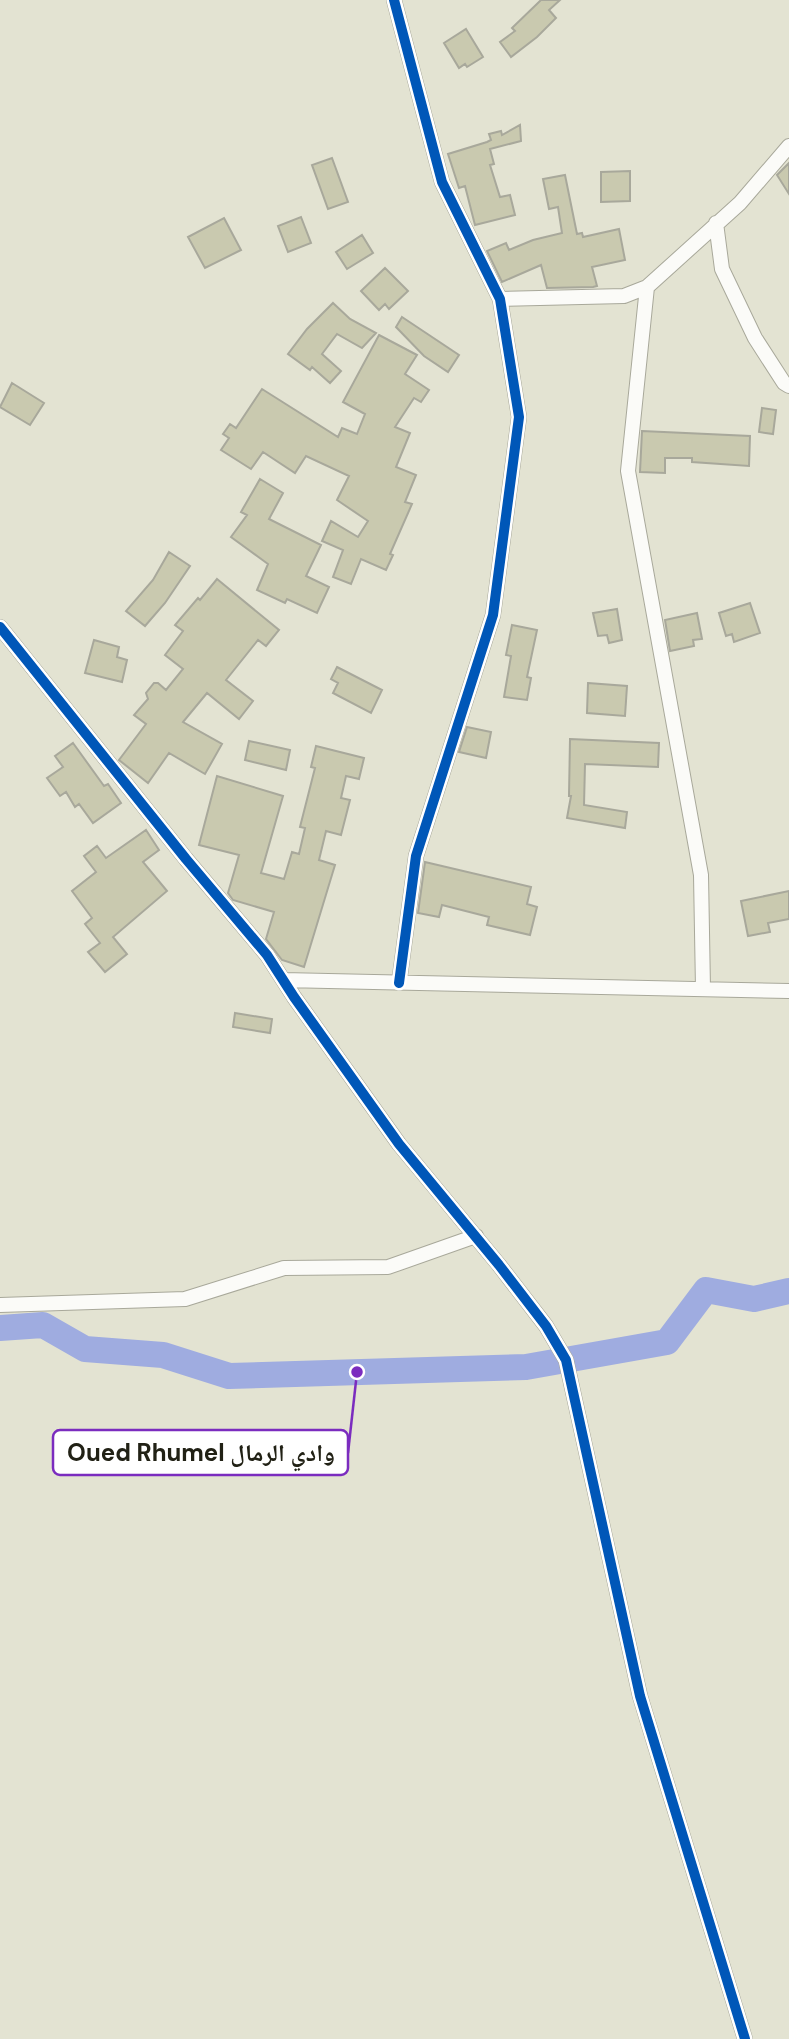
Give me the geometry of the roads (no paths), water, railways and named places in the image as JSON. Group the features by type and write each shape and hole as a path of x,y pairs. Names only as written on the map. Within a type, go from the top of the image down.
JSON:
{"street":[{"path":"394,0 442,182 500,299 519,417 493,615 416,856 399,983"},
{"path":"500,299 624,296 647,287 740,203 789,146"},
{"path":"716,223 722,269 755,338 784,383 789,386"},
{"path":"647,287 628,471 701,875 702,989"},
{"path":"0,627 186,859 267,955 399,1144 546,1326 566,1360 640,1696 745,2039"},
{"path":"283,980 789,991"},
{"path":"0,1305 185,1299 284,1268 388,1267 476,1236"}],"waterway":[{"path":"0,1328 43,1325 85,1349 163,1355 229,1376 526,1367 667,1342 706,1290 754,1299 789,1291"}],"place":[{"name":"Oued Rhumel وادي الرمال","path":"357,1372"}]}
